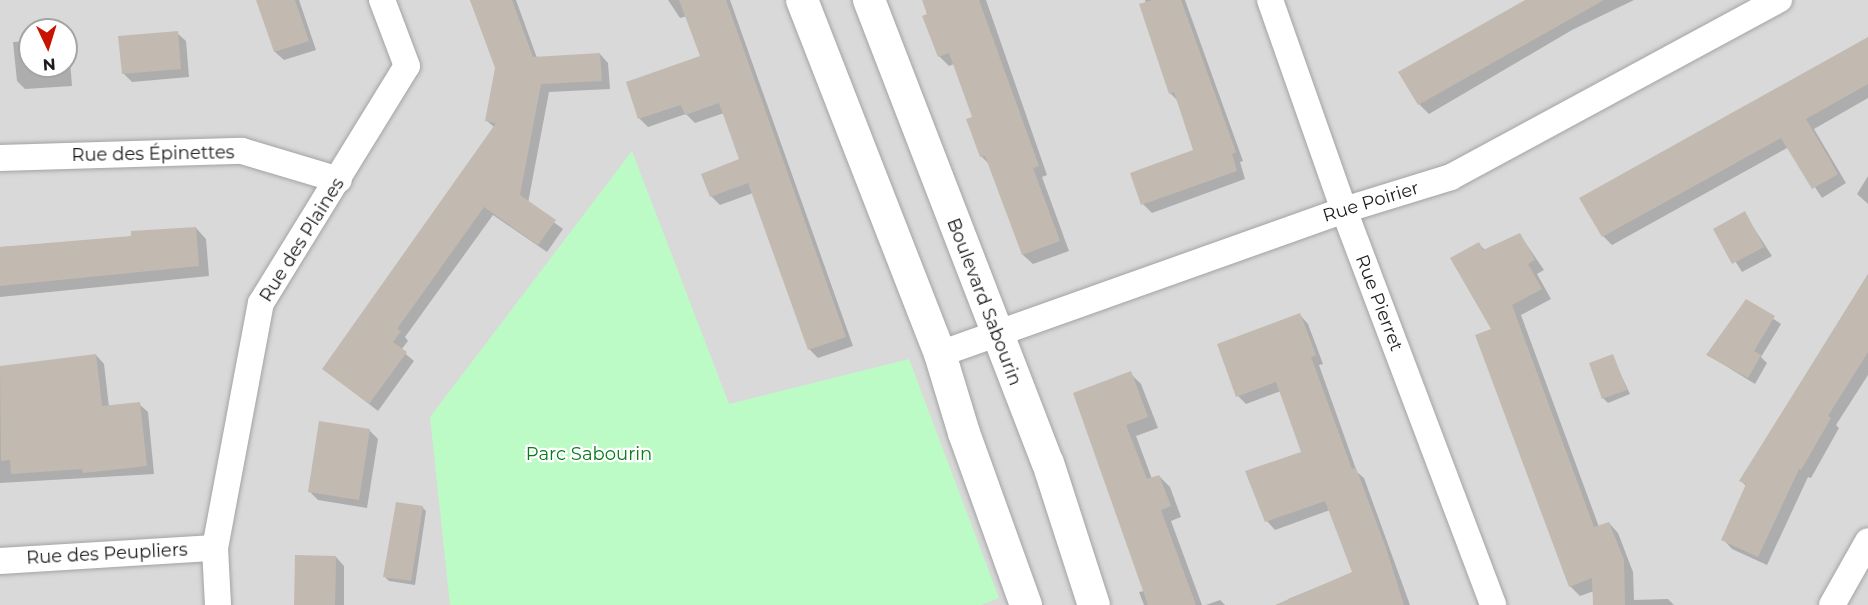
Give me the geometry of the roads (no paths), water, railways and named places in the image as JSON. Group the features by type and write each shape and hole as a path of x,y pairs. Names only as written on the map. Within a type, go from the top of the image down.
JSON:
{"street":[{"name":"Rue des Plaines","path":"218,605 215,548 261,303 339,180 407,66 382,0"},
{"path":"802,0 940,354 964,433 1026,605"},
{"name":"Boulevard Sabourin","path":"869,0 996,334 1048,463 1094,605"},
{"name":"Rue Pierret","path":"1270,0 1344,210 1492,605"},
{"name":"Rue Poirier","path":"940,354 1344,210 1451,177 1779,0"},
{"name":"Rue des Épinettes","path":"0,158 242,151 339,180"},
{"path":"1832,605 1868,541"},
{"name":"Rue des Peupliers","path":"0,561 215,548"}],"park label":[{"name":"Parc Sabourin","path":"589,454"}]}
